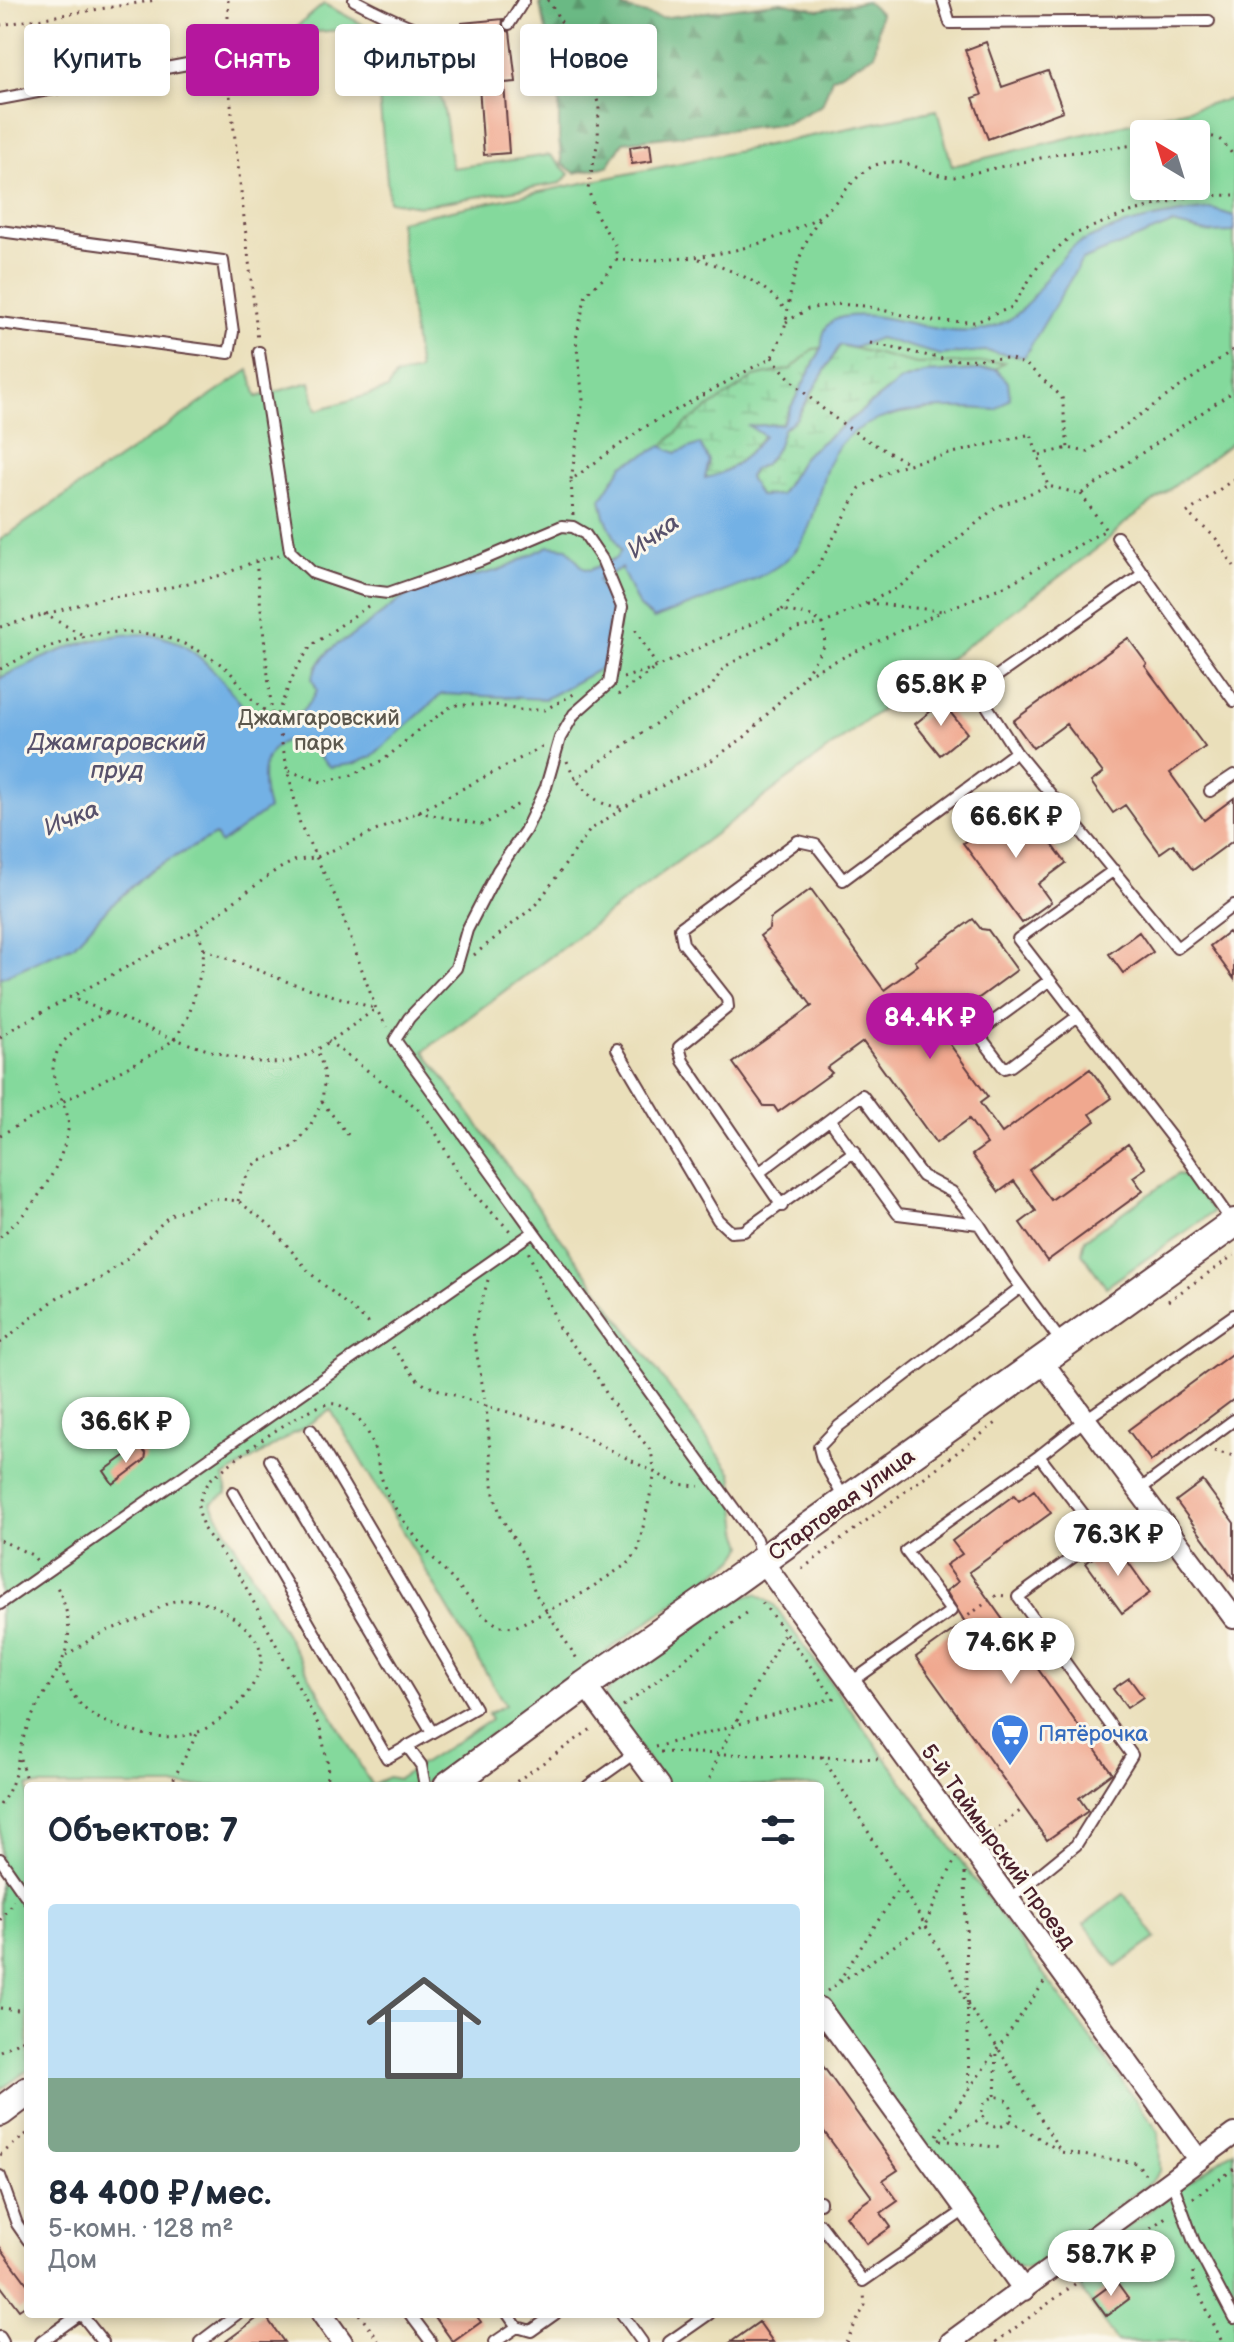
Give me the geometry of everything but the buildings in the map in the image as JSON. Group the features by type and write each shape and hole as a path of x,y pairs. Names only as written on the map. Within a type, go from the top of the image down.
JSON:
{"street":[{"name":"Стартовая улица","path":"453,1782 583,1675 762,1561 1234,1223"},
{"path":"1052,1353 1086,1419 1234,1618"},
{"name":"5-й Таймырский проезд","path":"762,1561 906,1760 974,1839 1008,1900 1198,2159"},
{"path":"583,1675 657,1782"},
{"path":"824,2014 1024,2290"},
{"path":"0,2112 24,2094"},
{"path":"951,2342 1234,2134"},
{"path":"325,2318 342,2342"}],"lane":[{"path":"354,0 402,24"},
{"path":"509,24 524,0"},
{"path":"943,0 950,23 1209,21"},
{"path":"0,99 186,64"},
{"path":"0,231 223,261 233,332 229,353 0,323"},
{"path":"259,352 290,551 313,573 363,590 388,593 480,561 562,526 573,527 585,534 611,577 622,607 609,683 574,714 560,738 546,787 525,831 498,870 467,930 456,968 409,1018 395,1040 756,1539 762,1561"},
{"path":"1117,537 1234,701"},
{"path":"1144,573 977,690 1016,752 1177,948 1234,905"},
{"path":"782,1206 683,1061 679,1047 728,1007 727,999 683,943 680,928 798,841 816,845 843,880 1016,752"},
{"path":"1210,791 1234,775"},
{"path":"1114,870 1018,939 1234,1223"},
{"path":"1050,980 983,1029 982,1039 996,1058 1004,1068 1011,1066 1078,1016"},
{"path":"617,1049 718,1220 731,1232 744,1231 855,1151"},
{"path":"760,1172 862,1095 922,1176 952,1192 979,1224 1021,1287 1052,1353"},
{"path":"830,1120 898,1214 979,1224"},
{"path":"0,1604 532,1233"},
{"path":"845,1500 822,1459 819,1447 839,1426 1021,1287"},
{"path":"850,1683 951,1611 906,1551 1234,1315"},
{"path":"1139,1490 1234,1420"},
{"path":"233,1492 387,1758 475,1708 311,1430"},
{"path":"1008,1900 1076,1845 1132,1755 1018,1597 1101,1537 1039,1456"},
{"path":"270,1460 432,1732"},
{"path":"407,1746 421,1765 424,1782"},
{"path":"594,1782 636,1752"},
{"path":"0,1859 24,1893"},
{"path":"0,2176 17,2224 24,2234"},
{"path":"1164,2184 1181,2206 1194,2242 1234,2318"},
{"path":"824,2229 863,2281 965,2210"},
{"path":"41,2342 75,2318"},
{"path":"84,2318 103,2342"},
{"path":"200,2342 232,2318"},
{"path":"413,2318 431,2342"},
{"path":"511,2318 517,2327 531,2331 549,2318"},
{"path":"625,2318 642,2342"},
{"path":"669,2342 703,2318"},
{"path":"495,2342 517,2327"},
{"path":"213,2332 220,2342"}],"path":[{"path":"0,25 156,0"},
{"path":"228,0 228,78 259,352"},
{"path":"548,0 586,63 599,106 598,141 588,189 596,214 616,247 616,260 605,277 586,294 576,339 583,400 571,480 573,527"},
{"path":"1210,134 1222,138 1234,157"},
{"path":"571,480 643,428 772,357 786,322 793,275 803,244 819,217 858,177 879,163 895,161 939,177 954,177 1059,154 1130,146"},
{"path":"786,322 808,309 836,304 865,306 929,321 976,322 1012,307 1039,265 1072,235 1130,212 1193,196 1234,195"},
{"path":"616,260 696,258 756,245 819,217"},
{"path":"696,258 760,285 778,299 786,311"},
{"path":"870,343 948,360 1009,358 1028,366 1062,397 1068,448"},
{"path":"1038,455 1068,448 1087,452 1234,349"},
{"path":"772,357 788,378 829,412 873,445 909,464"},
{"path":"1081,494 1234,391"},
{"path":"289,771 322,782 352,775 385,759 453,705 544,710 585,688 657,667 782,610 819,565 860,488 896,467 1031,434 1048,486"},
{"path":"1234,479 1187,513 1215,537 1234,566"},
{"path":"575,779 710,689 724,667 796,628 823,624 898,588 995,508 1048,486 1081,494 1106,530 1007,585 805,675"},
{"path":"0,627 103,598 146,593 222,575 290,551"},
{"path":"256,561 274,715 300,824 337,900 376,1009 395,1040"},
{"path":"274,715 311,646 388,593"},
{"path":"867,603 943,611"},
{"path":"622,607 657,667"},
{"path":"456,968 537,904 590,830 624,807 709,762 746,736 805,675 825,645 823,624 812,616 782,610"},
{"path":"44,614 83,635"},
{"path":"0,669 83,635 110,631 157,635 188,645 221,664 261,708 274,715"},
{"path":"613,699 657,667"},
{"path":"0,1038 69,997 197,929 275,871 296,860 315,858 418,812 560,738"},
{"path":"569,749 567,761 575,779 591,797 610,807 624,807"},
{"path":"418,812 483,825 546,787"},
{"path":"0,1135 158,1051 176,1038 189,1015 202,968 204,949 197,929"},
{"path":"204,949 288,982 376,1009"},
{"path":"69,997 176,1038 259,1062 288,1062 317,1049 376,1009"},
{"path":"0,1237 20,1219 51,1179 68,1129 68,1115 53,1074 56,1054 69,1035 93,1018 110,1012"},
{"path":"326,1782 328,1765 320,1728 241,1578 203,1528 198,1506 211,1479 315,1406 334,1404 349,1411 364,1425 370,1438 380,1480 391,1503 484,1616 499,1626 515,1627 583,1593 630,1562 638,1550 655,1473 651,1451 610,1400 592,1368 559,1328 532,1258 521,1241 474,1194 458,1173 431,1124 416,1107 328,1041"},
{"path":"238,1201 244,1181 256,1163 294,1146 309,1128 322,1102 325,1074 317,1049"},
{"path":"322,1102 349,1136"},
{"path":"0,1343 58,1297 103,1277 131,1255 170,1215 212,1198 238,1201 270,1225 310,1273 384,1338 425,1385 486,1406 568,1428 677,1484 719,1488"},
{"path":"1161,1306 1234,1255"},
{"path":"483,1268 489,1286 473,1332 486,1406 494,1494 501,1517 524,1556 535,1593 583,1675"},
{"path":"802,1569 1005,1417"},
{"path":"0,1540 32,1555 47,1571 65,1604 69,1627 66,1655 37,1705 23,1738 13,1787 0,1805"},
{"path":"951,1611 962,1620 997,1595 1018,1597"},
{"path":"60,1668 73,1697 87,1712 153,1738 190,1735 211,1726 234,1708 250,1689 260,1670 261,1653 254,1636 219,1607 197,1600 174,1601 103,1633 66,1655"},
{"path":"636,1752 834,1698 761,1601"},
{"path":"516,1782 747,1612"},
{"path":"708,1782 719,1754 785,1632"},
{"path":"172,1782 198,1731"},
{"path":"636,1752 906,1760"},
{"path":"822,1756 925,1925 967,2004 998,2048 1061,2152"},
{"path":"19,1758 27,1782"},
{"path":"824,1993 925,1925 974,1839 1024,1808"},
{"path":"969,2090 967,2004 974,1839"},
{"path":"837,1984 901,1885"},
{"path":"983,2119 931,2143 1056,1965"},
{"path":"0,2008 24,2011"},
{"path":"0,2051 24,2039"},
{"path":"983,2119 983,2105 995,2096 998,2048"},
{"path":"983,2119 995,2127 1004,2125 1010,2119 1012,2112 1009,2102 995,2096"},
{"path":"1010,2119 1061,2152 1137,2163 1164,2184"},
{"path":"0,2155 24,2136"},
{"path":"937,2140 1002,2148"},
{"path":"996,2342 1234,2169"},
{"path":"1194,2242 1193,2280 1220,2342"},
{"path":"846,2342 865,2305 863,2281"},
{"path":"362,2318 380,2342"}],"green space":[{"path":"542,0 618,0 624,8 661,18 781,2 819,10 866,1 880,13 875,54 832,78 822,105 787,123 623,142 608,166 575,173 562,164 559,96 657,96 657,24 545,24 540,5"},
{"path":"324,4 360,24 335,24 335,31 319,32 319,24 300,24"},
{"path":"379,96 439,96 447,125 452,168 550,155 569,174 561,183 419,206 389,201"},
{"name":"Джамгаровский парк","path":"1234,98 1234,441 1125,523 1103,544 424,1051 732,1473 739,1531 744,1546 735,1559 426,1782 379,1782 388,1777 398,1779 491,1720 488,1714 505,1705 331,1410 224,1477 227,1493 211,1503 370,1782 24,1782 24,2073 0,2090 0,540 249,370 257,397 310,382 317,410 388,389 395,376 419,371 399,221 937,110 952,166 1130,123 1130,200 1210,200 1210,120 1143,120"},
{"path":"840,345 917,364 1004,362 996,369 925,373 900,381 804,456 780,495 759,496 749,477 754,469 765,464 777,448 783,429 796,419"},
{"path":"822,348 782,424 751,426 764,436 730,468 705,479 662,446 688,422 754,377 791,369 813,349"},
{"path":"1178,1174 1189,1178 1213,1212 1106,1287 1082,1253 1085,1239"},
{"path":"757,1594 774,1605 1159,2132 1160,2170 1152,2181 1038,2264 1025,2269 1016,2267 824,2004 824,1782 664,1782 607,1703 605,1694 611,1687 724,1604 742,1596"},
{"path":"1124,1894 1156,1938 1116,1967 1084,1924"},
{"path":"1234,2150 1234,2342 1117,2342 1068,2269"}],"water":[{"name":"Джамгаровский пруд","path":"1212,209 1234,216 1234,232 1210,233 1172,224 1082,260 1024,357 985,351 940,355 879,338 854,348 840,345 796,419 783,429 777,448 765,464 754,469 749,477 759,496 780,495 804,456 900,381 925,373 996,369 1008,382 1010,398 996,410 926,409 877,420 856,430 840,445 828,465 812,520 796,550 768,572 730,590 654,619 639,607 621,568 598,580 612,611 605,642 607,665 545,699 442,694 371,757 353,764 330,767 301,742 292,740 280,743 264,766 263,784 268,809 220,844 215,835 150,870 105,911 74,945 0,978 0,678 54,653 93,640 133,634 152,635 179,643 201,658 253,719 272,724 291,719 306,706 317,690 312,678 330,650 407,595 500,570 549,546 567,548 583,568 590,570 616,558 621,551 605,517 601,499 623,465 662,446 676,453 700,444 709,461 705,478 730,468 764,436 749,426 782,424 822,348 826,328 833,321 843,317 876,317 959,332 994,327 1021,310 1060,260 1078,244 1138,221"}],"place":[{"name":"Пятёрочка","path":"1010,1767"}],"water label":[{"name":"Ичка","path":"653,536"},
{"name":"Ичка","path":"71,818"}]}
